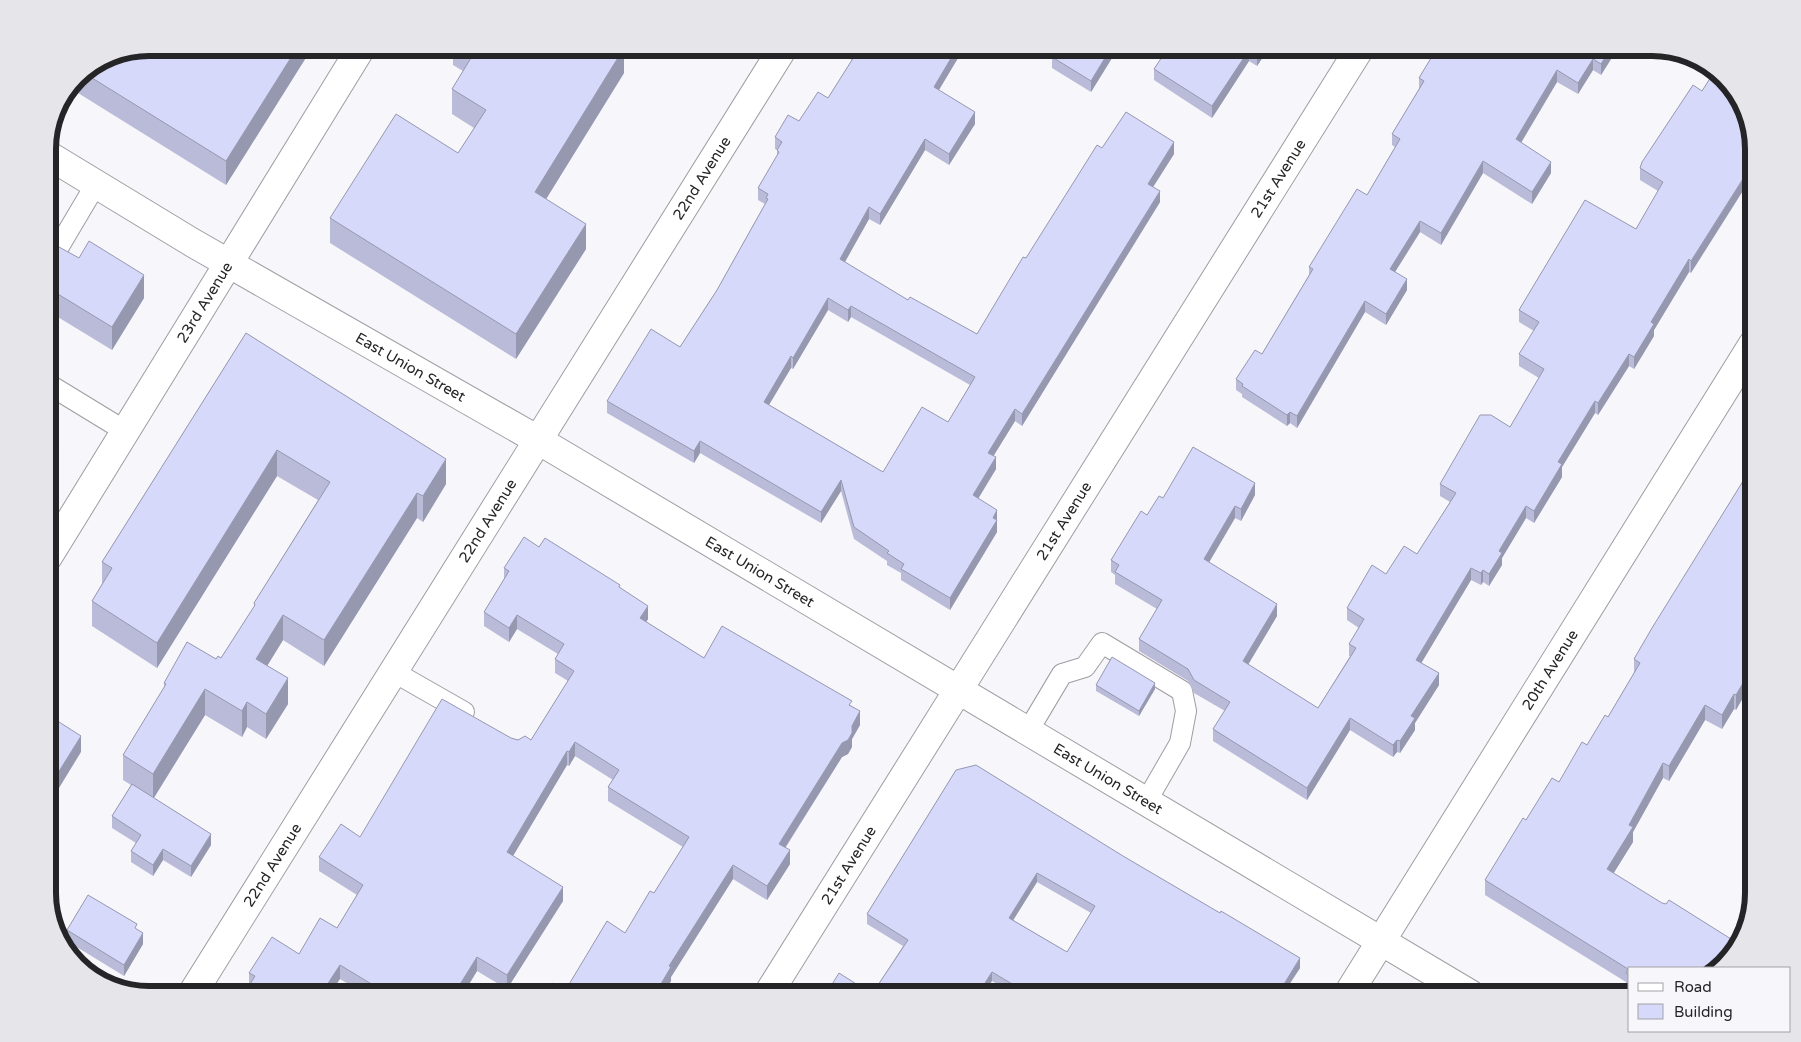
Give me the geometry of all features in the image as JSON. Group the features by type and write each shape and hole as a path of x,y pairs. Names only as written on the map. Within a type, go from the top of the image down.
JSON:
{"street":[{"name":"23rd Avenue","path":"56,544 356,56"},
{"name":"22nd Avenue","path":"197,986 778,56"},
{"name":"21st Avenue","path":"773,986 1355,56"},
{"name":"East Union Street","path":"56,160 229,263 538,440 1456,986"},
{"name":"20th Avenue","path":"1353,986 1745,357"}],"lane":[{"path":"56,252 96,184"},
{"path":"56,389 125,431"},
{"path":"1028,731 1062,674 1085,667 1102,643 1118,652 1182,691 1186,712 1180,742 1146,802"},
{"path":"394,672 477,719"}],"building":[{"path":"292,56 226,161 91,77 114,63 137,57"},
{"path":"472,56 619,56 535,192 586,224 516,334 330,218 396,114 458,153 486,110 452,89"},
{"path":"854,56 952,56 934,87 975,112 949,154 925,139 880,214 869,207 840,259 908,300 910,297 977,334 1023,257 1026,258 1097,145 1102,148 1126,112 1174,142 1148,184 1160,191 1022,414 1015,409 988,453 996,457 973,495 997,510 993,518 997,520 950,598 901,569 904,564 887,553 889,551 854,527 841,480 821,512 700,441 694,451 607,401 651,329 680,347 717,290 768,199 766,198 768,194 758,188 779,152 777,150 782,142 775,137 788,115 799,121 818,92 828,98","holes":["828,298 848,310 851,306 975,377 948,422 922,407 883,472 764,402 791,356 793,358"]},
{"path":"1053,56 1106,56 1091,81"},
{"path":"1163,56 1245,56 1212,106 1154,69"},
{"path":"1432,56 1606,56 1601,64 1593,59 1578,83 1557,70 1516,139 1551,162 1532,192 1483,161 1441,233 1420,221 1390,269 1407,279 1386,314 1365,301 1297,416 1290,412 1287,415 1242,386 1243,384 1236,379 1255,350 1262,354 1313,269 1309,267 1357,189 1367,195 1400,139 1392,134 1424,81 1419,78"},
{"path":"1711,77 1722,88 1735,108 1740,119 1745,143 1745,176 1691,261 1689,259 1651,322 1654,324 1634,357 1629,354 1598,403 1595,401 1558,462 1562,464 1534,511 1526,506 1499,551 1502,553 1489,574 1483,570 1481,573 1471,568 1416,660 1439,673 1411,716 1415,718 1400,741 1397,740 1393,745 1350,718 1307,788 1213,729 1230,702 1194,680 1188,669 1139,639 1162,600 1115,572 1119,565 1111,560 1141,511 1147,515 1159,496 1163,498 1193,447 1255,483 1241,509 1235,506 1204,559 1277,604 1243,661 1318,708 1356,648 1349,644 1364,619 1347,608 1372,565 1386,574 1404,546 1417,554 1456,493 1440,484 1480,415 1491,415 1510,427 1544,369 1519,354 1539,322 1519,310 1585,200 1636,229 1663,182 1640,168 1642,162 1693,85 1702,91"},
{"path":"89,241 144,275 112,327 56,293 56,250 59,247 79,258"},
{"path":"246,333 446,459 423,496 417,493 324,640 283,615 256,659 288,678 266,714 247,702 242,711 205,689 153,774 123,755 166,684 164,683 187,642 216,659 218,656 221,658 330,482 277,450 157,643 92,601 112,568 102,562"},
{"path":"1745,478 1745,680 1722,715 1705,705 1669,766 1663,763 1629,825 1633,827 1607,869 1662,903 1666,904 1669,900 1732,939 1718,959 1708,967 1628,967 1628,969 1485,880 1523,818 1526,820 1552,778 1559,782 1582,742 1587,745 1605,715 1608,717 1640,663 1634,659"},
{"path":"524,537 539,547 545,538 620,585 619,587 648,606 640,618 704,658 722,626 852,701 849,705 860,711 852,726 852,733 848,740 842,743 779,844 790,850 767,886 733,865 669,966 671,967 660,986 568,986 607,921 625,933 650,891 654,893 689,837 608,787 619,770 575,742 569,752 567,751 507,852 563,887 507,975 477,957 459,986 375,986 340,965 326,986 249,986 255,976 249,973 272,937 299,954 320,918 337,928 363,885 319,857 341,824 360,837 442,699 511,738 518,740 525,736 531,740 574,671 555,659 564,644 517,615 509,628 484,612 509,571 504,568"},
{"path":"1112,657 1155,683 1139,711 1096,685"},
{"path":"56,720 81,736 56,776"},
{"path":"976,765 1123,856 1300,958 1283,986 1016,986 992,972 983,986 877,986 908,940 867,914 956,770","holes":["1037,873 1095,906 1067,952 1009,918"]},
{"path":"132,784 211,834 191,866 163,849 153,865 131,851 141,835 112,816"},
{"path":"88,895 137,924 135,928 143,933 124,965 67,930"},
{"path":"839,973 859,986 831,986"}]}
